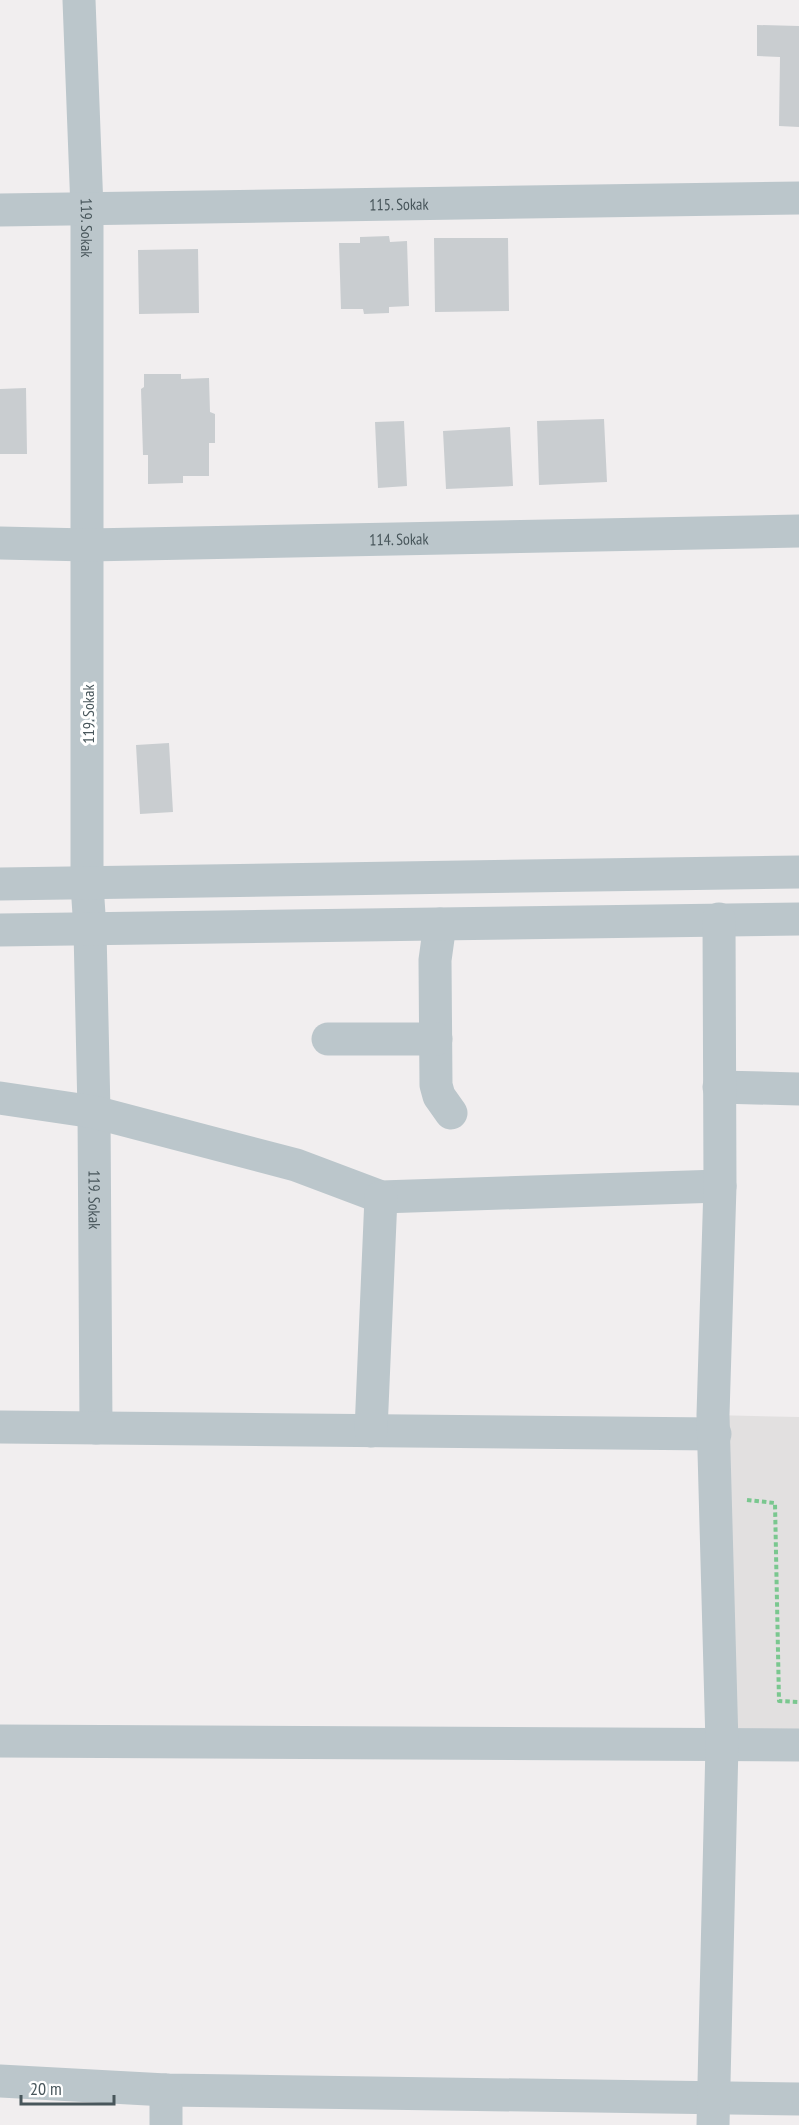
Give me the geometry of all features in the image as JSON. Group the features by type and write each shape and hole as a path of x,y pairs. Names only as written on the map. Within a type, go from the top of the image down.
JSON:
{"street":[{"name":"119. Sokak","path":"79,0 87,209 87,884 94,1112 96,1428"},
{"name":"115. Sokak","path":"0,210 799,198"},
{"name":"114. Sokak","path":"0,543 88,545 799,531"},
{"path":"0,884 799,872"},
{"path":"713,2112 722,1744 713,1415 720,1186 719,919"},
{"path":"0,930 799,919"},
{"path":"440,924 435,960 436,1085 444,1106 451,1113"},
{"path":"328,1039 436,1039"},
{"path":"719,1087 799,1089"},
{"path":"0,1098 94,1112 296,1166 381,1197 720,1186"},
{"path":"371,1431 381,1197"},
{"path":"0,1427 715,1434"},
{"path":"0,1741 799,1745"},
{"path":"0,2080 166,2090 713,2112 799,2099"},
{"path":"166,2090 166,2125"}],"path":[{"path":"716,1497 775,1503 779,1701 799,1702"}],"shaded area":[{"path":"713,1415 799,1417 799,1745 722,1744"}],"building":[{"path":"757,25 799,26 799,127 779,126 780,57 757,56"},
{"path":"389,236 390,242 407,241 409,306 389,307 389,313 364,314 363,309 341,309 339,243 360,243 360,237"},
{"path":"434,238 508,238 509,311 435,312"},
{"path":"198,249 199,313 139,314 138,250"},
{"path":"144,374 181,374 181,379 209,378 210,412 215,414 215,443 209,443 209,476 183,476 183,483 148,484 148,455 143,455 141,389 144,387"},
{"path":"26,388 27,454 0,454 0,389"},
{"path":"604,419 607,482 539,485 537,421"},
{"path":"404,421 407,486 378,488 375,422"},
{"path":"510,427 513,486 446,489 443,431"},
{"path":"169,743 173,812 140,814 136,745"}]}
